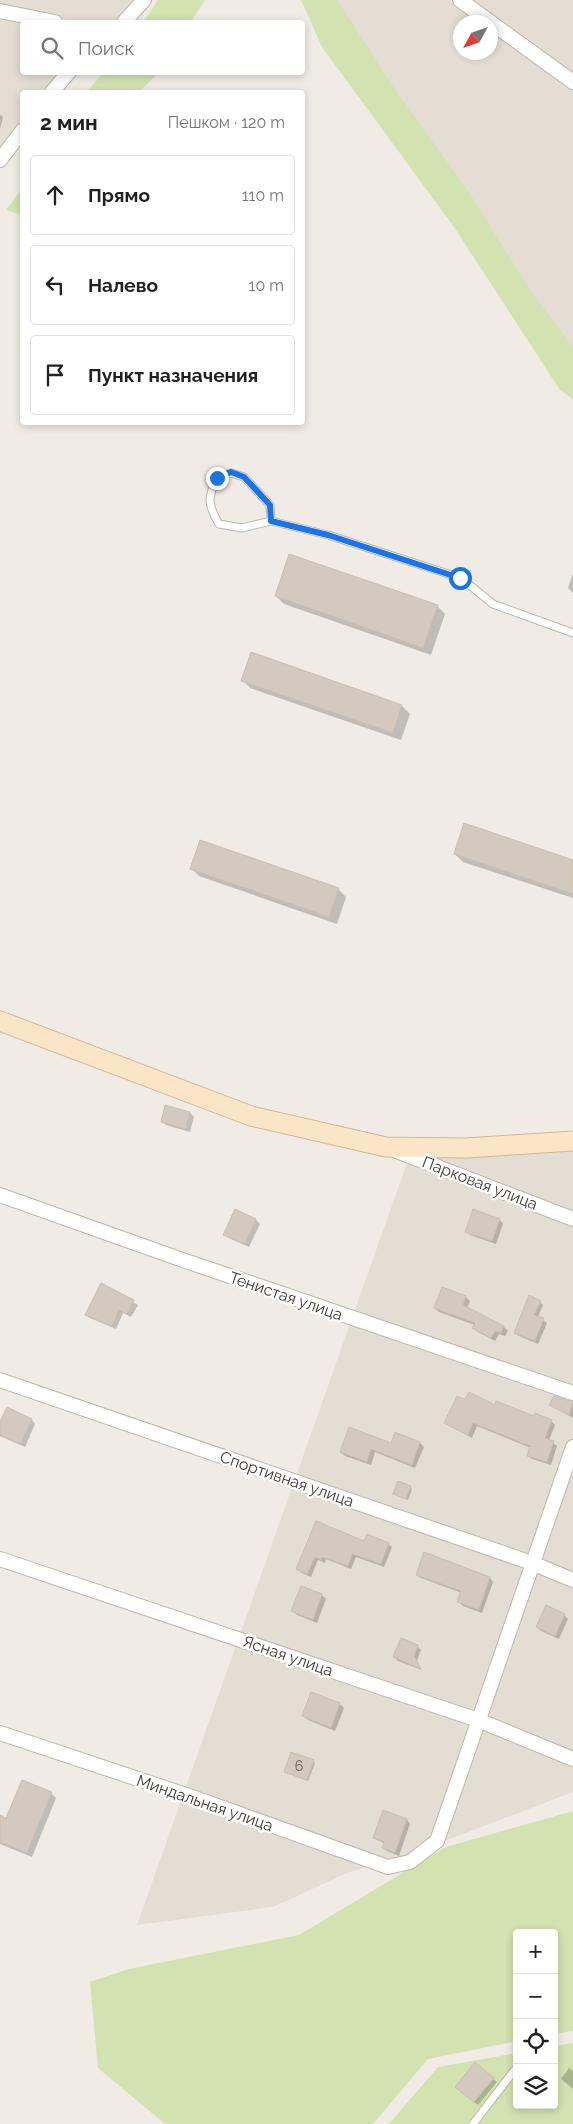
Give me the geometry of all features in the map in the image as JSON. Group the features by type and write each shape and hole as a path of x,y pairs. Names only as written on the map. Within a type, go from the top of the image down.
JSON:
{"street":[{"path":"126,20 144,0"},
{"path":"460,0 573,82"},
{"path":"0,12 44,20"},
{"path":"54,90 66,75"},
{"path":"0,160 20,134"},
{"path":"0,1020 243,1114 386,1147 466,1148 573,1141"},
{"name":"Парковая улица","path":"386,1147 573,1218"},
{"name":"Тенистая улица","path":"0,1195 186,1262 573,1393"},
{"name":"Спортивная улица","path":"0,1380 532,1563 573,1580"},
{"path":"478,1720 573,1447"},
{"name":"Ясная улица","path":"0,1559 478,1720 573,1760"},
{"name":"Миндальная улица","path":"0,1732 195,1798 388,1867 410,1862 437,1841 478,1720"}],"lane":[{"path":"271,521 270,505 244,477 231,472 217,478 210,491 209,508 219,524 242,528 271,521 328,535 460,578 493,604 573,634"},
{"path":"473,2124 513,2072"}],"shaded area":[{"path":"0,0 135,0 120,20 68,20 0,7"},
{"path":"315,0 573,0 573,397"},
{"path":"0,16 20,21 20,75 58,75 47,90 20,90 20,127 0,153"},
{"path":"573,1137 573,1792 421,1850 347,1873 273,1907 137,1925 413,1146"}],"green space":[{"path":"158,0 205,0 192,20 144,20"},
{"path":"301,0 337,0 394,88 470,194 532,293 573,347 573,399 560,390 454,227 322,47"},
{"path":"101,75 156,75 141,90 89,90"},
{"path":"20,192 20,214 6,210"},
{"path":"573,1811 573,2031 558,2033 558,1929 513,1929 513,2042 428,2059 373,2124 165,2124 98,2068 90,1982 129,1969 299,1935 446,1847"},
{"path":"573,2043 573,2124 389,2124 438,2067 513,2054 513,2109 558,2109 558,2045"}],"building":[{"path":"289,554 438,605 423,648 275,596"},
{"path":"251,652 402,705 393,733 241,681"},
{"path":"464,823 573,860 573,894 454,854"},
{"path":"200,840 339,888 329,917 190,869"},
{"path":"165,1105 190,1112 186,1129 161,1122"},
{"path":"235,1209 256,1219 245,1244 223,1235"},
{"path":"473,1209 500,1219 492,1241 465,1232"},
{"path":"101,1283 134,1300 127,1314 119,1310 112,1326 85,1315"},
{"path":"442,1287 466,1296 463,1305 504,1326 501,1333 495,1331 491,1338 472,1328 475,1323 434,1308"},
{"path":"529,1295 541,1301 534,1315 544,1318 535,1341 514,1333"},
{"path":"469,1392 495,1405 496,1401 534,1416 535,1413 552,1420 545,1438 554,1441 547,1462 527,1456 530,1446 473,1423 468,1435 444,1423 457,1396 465,1399"},
{"path":"554,1396 573,1402 569,1415 549,1405"},
{"path":"7,1407 32,1419 21,1444 0,1435 0,1422"},
{"path":"349,1427 391,1443 395,1432 420,1442 412,1465 371,1449 367,1462 340,1452"},
{"path":"398,1481 411,1486 406,1499 393,1494"},
{"path":"316,1521 364,1541 367,1534 389,1543 381,1564 352,1554 348,1566 322,1557 321,1560 315,1557 307,1574 296,1569"},
{"path":"424,1552 490,1577 479,1610 457,1602 461,1591 416,1575"},
{"path":"301,1586 322,1594 313,1620 291,1611"},
{"path":"546,1605 565,1614 555,1636 536,1627"},
{"path":"401,1638 418,1645 414,1656 421,1669 393,1657"},
{"path":"311,1692 340,1703 331,1728 302,1716"},
{"path":"291,1752 314,1760 307,1780 284,1772"},
{"path":"22,1780 52,1792 27,1853 0,1842 0,1815 6,1818"},
{"path":"383,1810 407,1819 395,1853 382,1848 384,1842 373,1838"},
{"path":"475,2062 494,2078 474,2102 455,2087"}],"route":[{"path":"217,478 231,472 244,477 270,505 271,521 328,535 460,578"}]}
